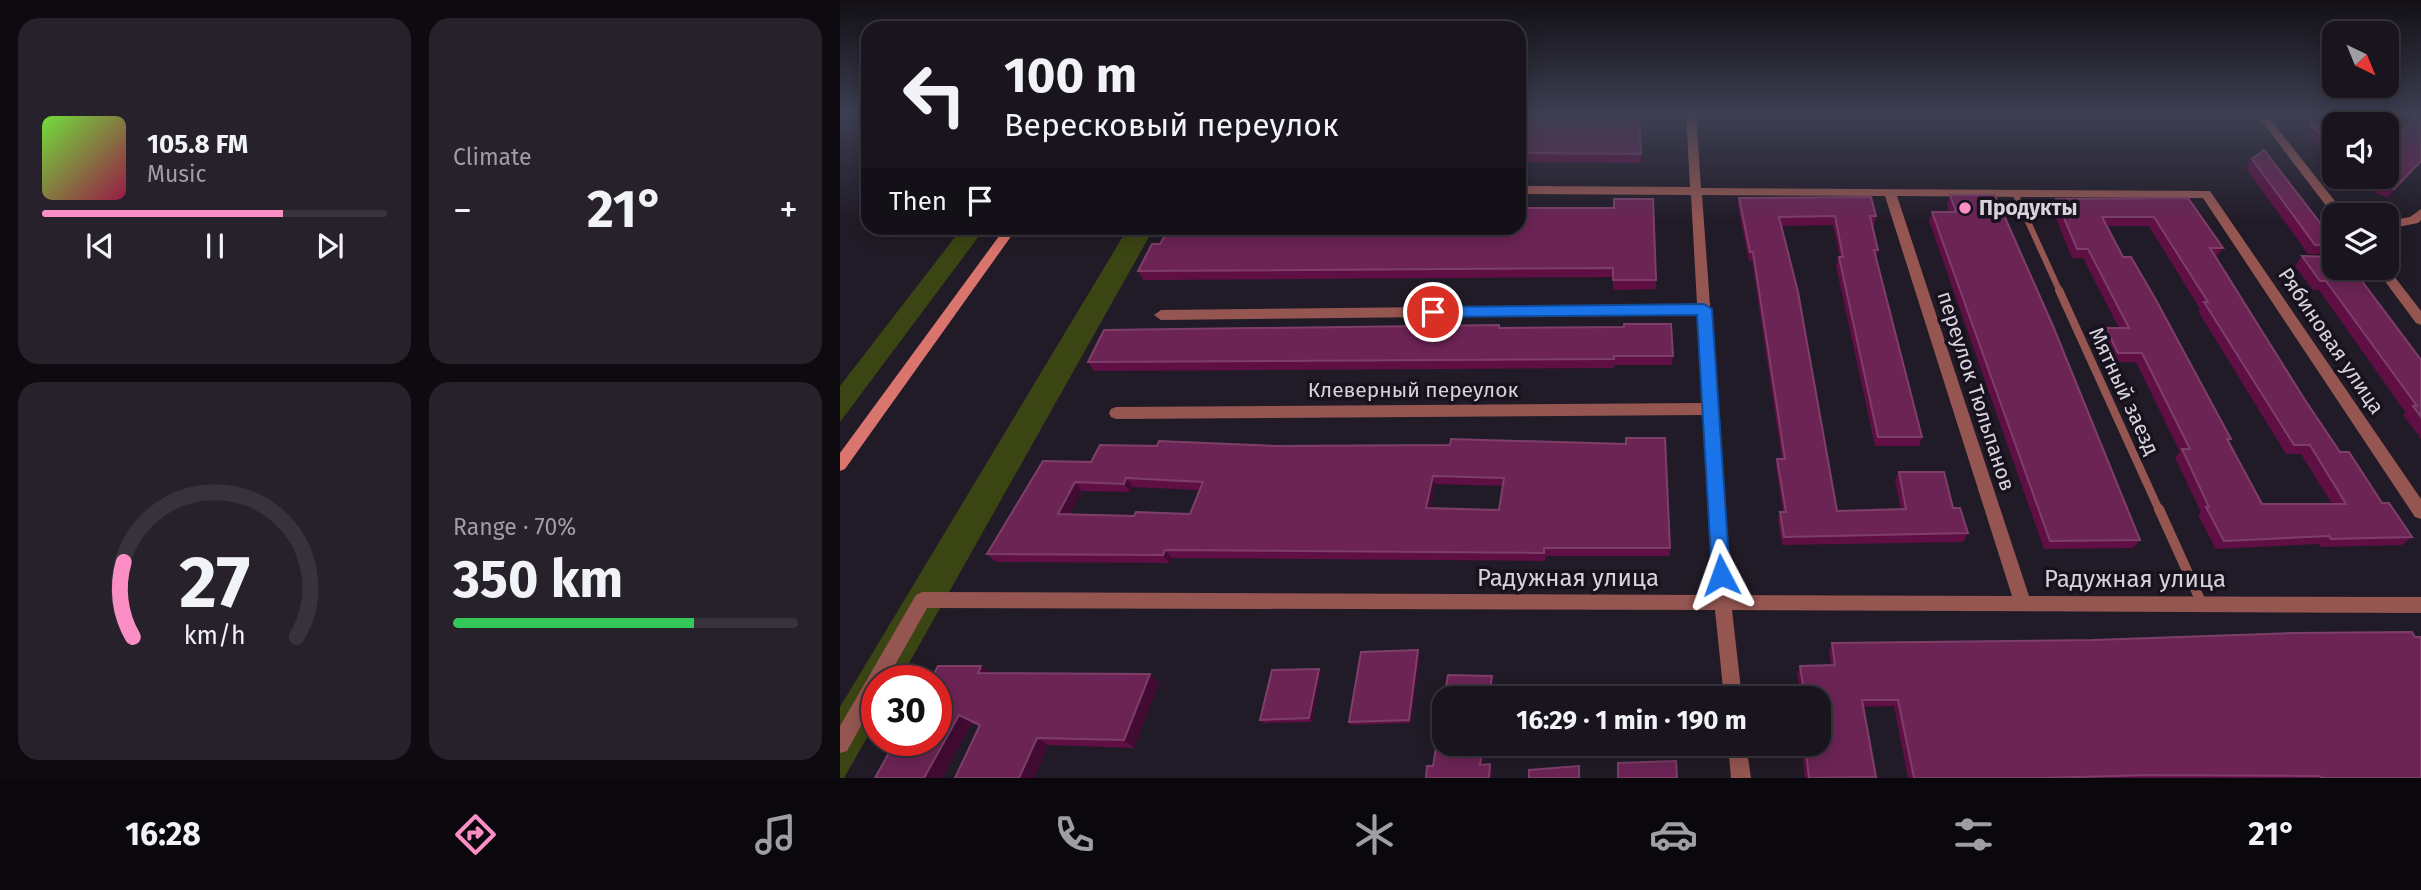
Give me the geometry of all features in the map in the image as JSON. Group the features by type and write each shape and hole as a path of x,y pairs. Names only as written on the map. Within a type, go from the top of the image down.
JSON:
{"street":[{"path":"1694,150 1723,603 1731,686"},
{"path":"2289,150 2331,203"},
{"path":"1526,190 2015,193"},
{"name":"переулок Тюльпанов","path":"1890,192 2023,603"},
{"name":"Рябиновая улица","path":"2015,193 2206,194 2421,512"},
{"path":"2399,222 2414,219 2421,214"},
{"path":"840,465 1006,235"},
{"path":"2390,280 2421,320"},
{"path":"1161,315 1704,309"},
{"name":"Клеверный переулок","path":"1116,413 1710,409"},
{"name":"Радужная улица","path":"840,744 922,600 2421,605"},
{"path":"1738,756 1741,778"}],"lane":[{"name":"Мятный заезд","path":"2015,193 2202,604"}],"green space":[{"path":"957,235 980,235 840,422 840,386"},
{"path":"1124,235 1150,235 908,665 865,665"},
{"path":"861,672 861,748 844,778 840,778 840,707"}],"building":[{"path":"1526,150 1641,150 1641,154 1526,153"},
{"path":"2264,150 2322,225 2322,245 2315,245 2252,159"},
{"path":"2399,150 2421,150 2421,161 2399,184"},
{"path":"1950,195 1995,195 2053,326 2140,540 2050,541 1932,212 1956,212"},
{"path":"1871,197 1876,216 1870,216 1878,250 1874,250 1922,437 1878,437 1839,257 1843,257 1835,216 1779,217 1798,292 1837,511 1906,509 1899,472 1944,472 1953,508 1960,508 1968,533 1784,537 1780,512 1786,512 1777,459 1785,459 1753,252 1750,252 1739,198"},
{"path":"2188,198 2223,248 2210,248 2305,400 2340,452 2349,452 2382,503 2389,503 2412,537 2331,539 2329,536 2224,541 2206,507 2209,507 2182,449 2190,449 2142,353 2118,353 2106,328 2129,328 2088,249 2077,249 2056,199","holes":["2102,217 2154,217 2294,445 2310,445 2346,504 2262,504 2227,439 2231,439 2156,300 2131,257 2123,257"]},
{"path":"1614,199 1653,199 1656,280 1613,280 1613,268 1138,271 1152,244 1160,244 1165,235 1526,235 1526,208 1614,208"},
{"path":"2302,256 2322,257 2322,280 2361,280 2421,360 2421,417 2413,406 2417,406 2326,281 2320,281"},
{"path":"1624,324 1671,324 1673,356 1614,356 1614,359 1088,362 1104,330 1499,325 1499,328 1624,327"},
{"path":"1626,438 1665,438 1670,548 1544,548 1544,553 1165,550 1163,555 987,554 1043,461 1091,462 1100,445 1157,446 1159,441 1275,446 1450,445 1451,439 1626,444","holes":["1433,476 1504,478 1499,510 1426,508","1126,478 1203,482 1190,514 1058,514 1075,482 1124,484"]},
{"path":"2412,632 2415,637 2421,637 2421,778 2146,775 1914,778 1898,700 1862,700 1876,777 1809,778 1806,756 1831,756 1831,686 1803,686 1800,666 1835,665 1832,643 2093,640"},
{"path":"1418,650 1409,720 1349,722 1361,652"},
{"path":"952,666 981,666 978,673 1150,674 1124,740 1037,738 1019,778 955,778 980,725 959,715 952,728"},
{"path":"1319,669 1309,718 1260,720 1272,670"},
{"path":"1448,675 1492,676 1491,686 1446,686"},
{"path":"887,756 936,756 924,778 875,778"},
{"path":"1435,756 1481,756 1480,765 1490,764 1489,778 1426,778 1427,766 1433,766"},
{"path":"1676,761 1677,778 1618,778 1618,763"},
{"path":"1579,766 1579,778 1529,778 1529,770"}],"place":[{"name":"Продукты","path":"1965,208"}],"route":[{"path":"1433,312 1704,309 1721,575"}]}
